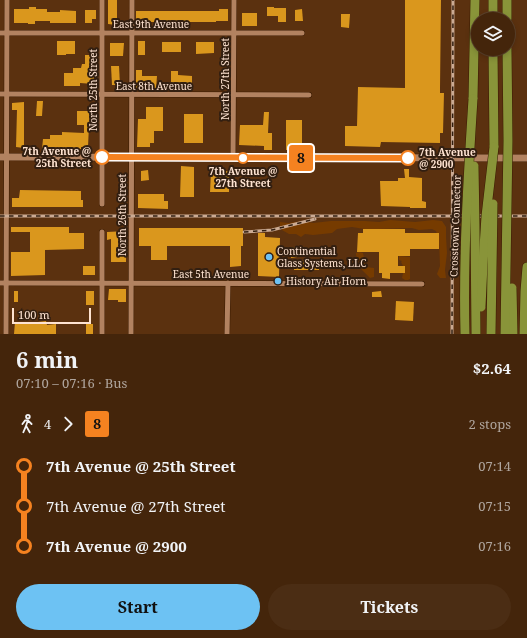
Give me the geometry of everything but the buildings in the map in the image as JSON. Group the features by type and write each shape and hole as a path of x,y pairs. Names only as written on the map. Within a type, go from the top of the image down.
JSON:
{"highway":[{"name":"Crosstown Connector","path":"465,334 465,252 473,99 474,0"},
{"path":"493,0 493,12"},
{"path":"507,0 507,12"},
{"path":"491,334 494,147 493,56"},
{"path":"505,334 508,166 507,56"},
{"path":"473,99 476,334"},
{"path":"480,334 485,230 494,147"},
{"path":"508,166 513,334"},
{"path":"524,334 527,267"}],"street":[{"path":"6,334 3,157 6,94 7,0"},
{"name":"North 25th Street","path":"102,0 102,204"},
{"name":"North 26th Street","path":"131,334 132,0"},
{"name":"North 27th Street","path":"234,0 234,158"},
{"name":"East 9th Avenue","path":"0,32 302,33"},
{"name":"East 8th Avenue","path":"0,94 309,95"},
{"path":"3,157 527,158"},
{"path":"102,232 102,334"},
{"name":"East 5th Avenue","path":"0,282 422,284"},
{"path":"227,334 228,283"}],"shaded area":[{"path":"390,220 415,222 433,220 442,221 446,227 446,278 440,278 437,274 440,266 439,239 436,231 432,229 419,230 412,228 371,230 352,227 337,229 332,233 313,235 305,234 301,237 296,234 289,234 282,230 280,226 280,222 379,222"},
{"path":"356,253 363,253 366,267 374,268 374,277 370,278 362,270 356,255"},
{"path":"399,256 410,257 410,279 408,280 402,278 403,273 405,273 405,266 403,266 402,261 399,260"}],"railway":[{"path":"452,334 453,0"},
{"path":"0,216 527,216"},
{"path":"244,232 272,230 315,219"}],"bus line":[{"name":"8","path":"102,157 408,158"}],"place":[{"name":"7th Avenue @ 25th Street","path":"102,157"},
{"name":"7th Avenue @ 27th Street","path":"243,158"},
{"name":"7th Avenue @ 2900","path":"408,158"},
{"name":"Continential Glass Systems, LLC","path":"269,257"},
{"name":"History Air Horn","path":"278,281"}]}
